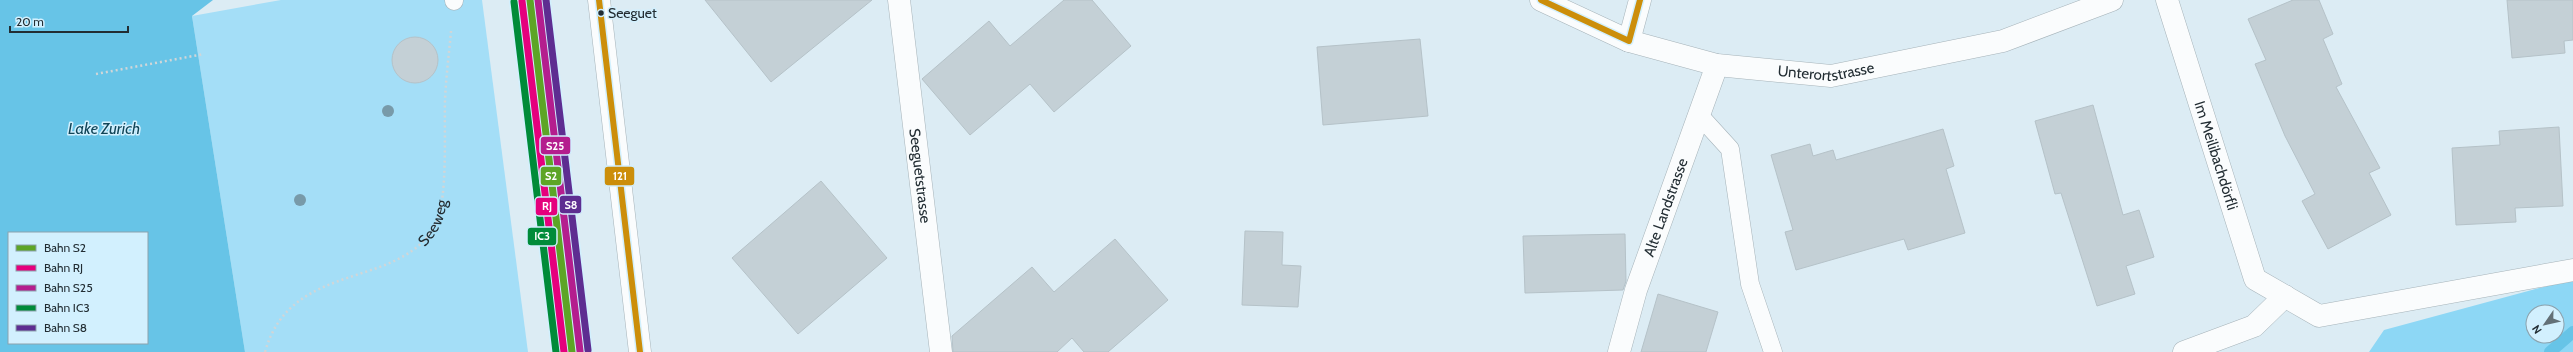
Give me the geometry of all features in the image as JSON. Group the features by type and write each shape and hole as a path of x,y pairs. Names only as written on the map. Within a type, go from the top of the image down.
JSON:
{"street":[{"path":"598,0 640,352"},
{"name":"Seeguetstrasse","path":"899,0 941,352"},
{"name":"Unterortstrasse","path":"1541,0 1629,41 1717,65 1831,76 2003,41 2112,0"},
{"path":"1629,41 1640,0"},
{"name":"Im Meilibachdörfli","path":"2167,0 2255,279 2319,316 2573,270"},
{"name":"Alte Landstrasse","path":"1619,352 1636,290 1717,65"},
{"path":"2184,352 2254,326 2285,296"}],"lane":[{"path":"1699,115 1730,149 1750,284 1773,352"}],"path":[{"name":"Seeweg","path":"265,352 276,325 288,309 302,298 318,288 396,259 427,236 436,223 442,203 445,98 454,1"},
{"path":"96,74 204,54"}],"shaded area":[{"path":"281,0 482,0 528,352 245,352 192,16"},
{"path":"2573,279 2573,352 2369,352 2384,330"}],"water":[{"name":"Lake Zurich","path":"0,0 213,0 192,16 245,352 0,352"}],"building":[{"path":"705,0 872,0 771,82"},
{"path":"1064,0 1092,0 1131,46 1054,112 1030,84 970,135 922,79 989,21 1010,46"},
{"path":"2293,0 2319,0 2333,34 2323,39 2342,84 2336,87 2380,168 2369,173 2391,215 2328,249 2302,201 2315,194 2285,136 2255,64 2266,60 2248,19"},
{"path":"2507,0 2573,0 2573,40 2564,41 2565,53 2512,58"},
{"path":"410,37 420,37 428,41 434,47 438,55 438,65 434,73 428,79 420,83 410,83 402,79 396,73 392,65 392,55 396,47 402,41"},
{"path":"1420,39 1428,116 1323,125 1317,47"},
{"path":"2093,105 2123,215 2139,210 2154,257 2126,266 2135,294 2097,306 2061,193 2055,194 2035,121"},
{"path":"2559,127 2563,206 2515,208 2516,222 2456,225 2452,148 2500,145 2499,131"},
{"path":"1943,129 1954,166 1946,169 1965,233 1908,250 1904,239 1796,270 1785,232 1793,230 1771,155 1810,144 1813,156 1833,150 1836,160"},
{"path":"821,181 887,258 798,334 732,258"},
{"path":"1245,231 1283,232 1282,265 1301,266 1298,307 1242,305"},
{"path":"1625,234 1626,281 1623,290 1525,293 1523,236"},
{"path":"1115,239 1168,300 1108,352 1084,352 1072,338 1057,352 953,352 952,336 1032,267 1054,292"},
{"path":"1658,294 1718,312 1706,352 1641,352"}],"waterway":[{"path":"2550,352 2573,332"}],"rail line":[{"name":"S2","path":"530,0 572,352"},
{"name":"S25","path":"538,0 580,351"},
{"name":"S8","path":"546,0 588,350"},
{"name":"RJ","path":"522,1 564,352"},
{"name":"IC3","path":"514,2 556,352"}],"transit line":[{"name":"121","path":"599,0 640,352"},
{"name":"121","path":"1541,0 1629,41"},
{"name":"121","path":"1629,41 1640,0"}],"place":[{"name":"Seeguet","path":"601,13"}]}
